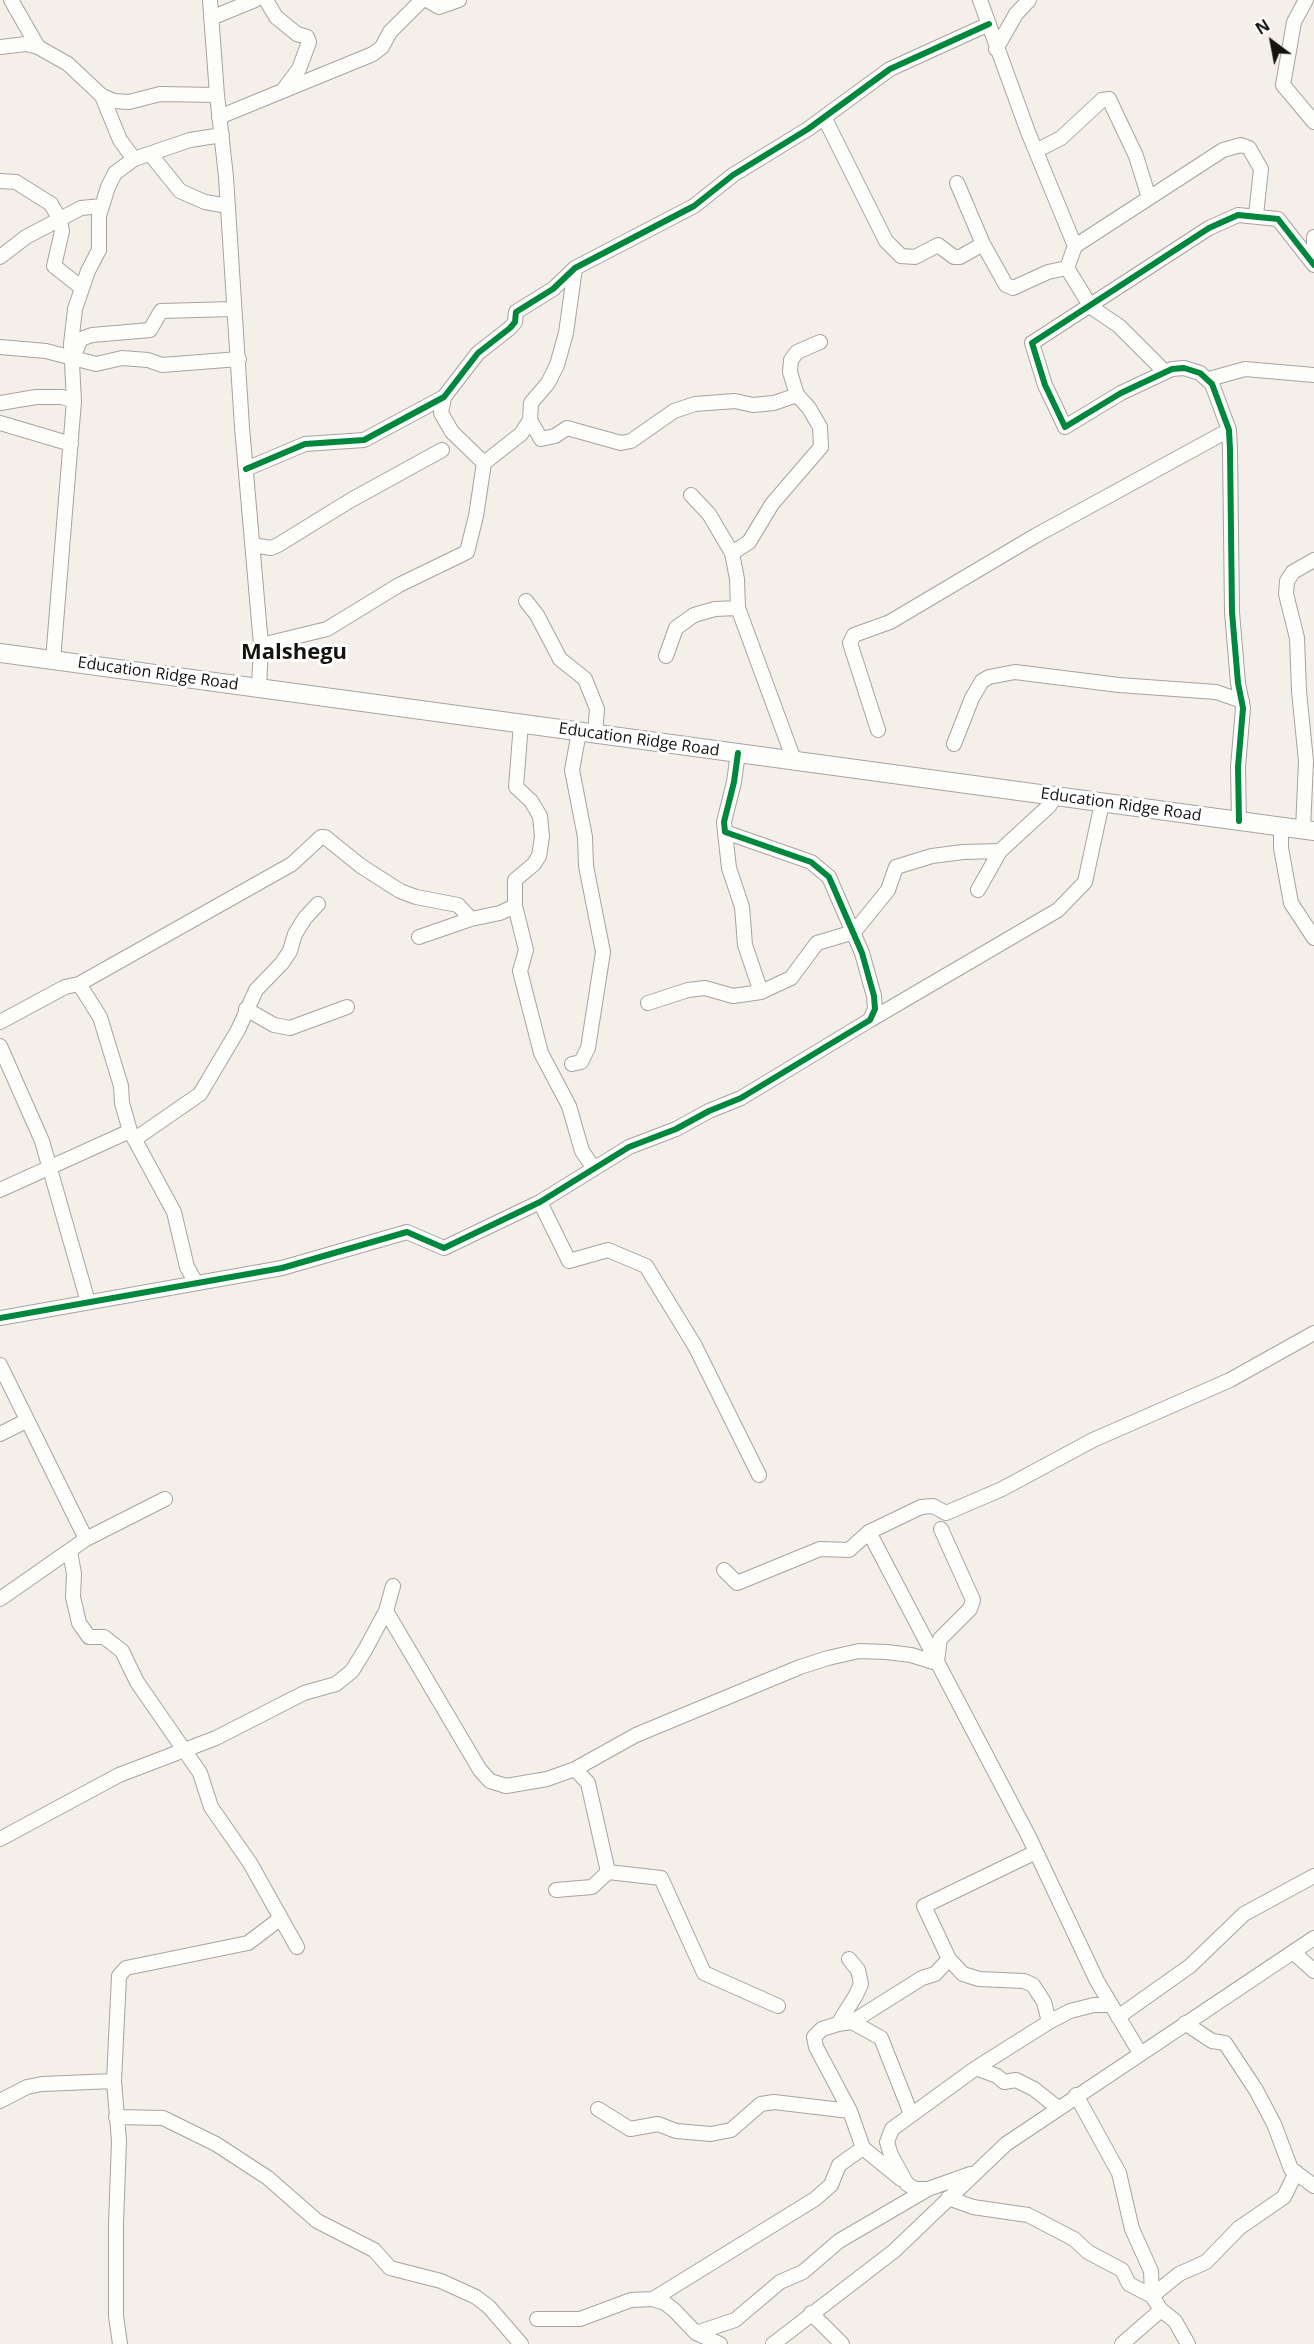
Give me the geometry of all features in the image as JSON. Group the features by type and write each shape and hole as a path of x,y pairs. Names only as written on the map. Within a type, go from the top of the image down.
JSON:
{"main road":[{"name":"Education Ridge Road","path":"0,653 1308,831"}],"street":[{"path":"11,0 38,47"},
{"path":"210,0 261,645 259,688"},
{"path":"211,18 255,0"},
{"path":"266,0 276,17 297,34 307,37 309,42 299,69 284,89"},
{"path":"219,117 264,101 284,89 340,70 373,54 382,47 390,32 424,0 439,7 459,0"},
{"path":"980,0 996,49 1075,246"},
{"path":"996,49 1016,14 1029,0"},
{"path":"1306,0 1294,22 1283,85 1314,122"},
{"path":"246,469 305,444 364,440 444,397 478,353 510,328 515,322 516,312 553,289 575,268 694,206 733,175 824,117 890,69 989,24"},
{"path":"0,47 26,44 38,47 68,64 102,96 114,101 129,102 160,94 217,95"},
{"path":"102,96 120,140 134,159"},
{"path":"1036,151 1061,138 1102,100 1109,99 1136,156 1149,198"},
{"path":"824,117 885,241 901,256 915,256 938,245 954,257 960,257 983,244"},
{"path":"53,660 74,401 71,344 75,309 99,250 99,216 102,206 115,173 134,159 190,140 222,135"},
{"path":"1067,268 1075,246 1223,150 1241,145 1249,148 1261,169 1256,215"},
{"path":"151,155 180,191 205,202 228,207"},
{"path":"0,181 16,182 51,204 60,220 62,231 54,267 82,288"},
{"path":"957,183 983,244 1006,285 1013,288 1048,272 1067,268"},
{"path":"0,257 26,237 81,208 102,206"},
{"path":"1314,264 1278,219 1256,215 1225,218 1091,307 1032,343 1045,385 1065,427 1121,393 1165,372 1184,368 1209,379 1245,369 1314,375"},
{"path":"1314,237 1314,264"},
{"path":"575,268 562,350 554,373 531,403 530,420 535,432 541,438 555,436 567,428 621,443 631,441 674,411 695,404 735,400 753,405 774,403 797,395"},
{"path":"1067,268 1091,307 1119,326 1165,372"},
{"path":"73,357 81,339 92,335 150,330 161,311 234,309"},
{"path":"732,553 749,542 772,504 821,447 820,427 809,408 797,395 791,380 791,360 806,347 820,342"},
{"path":"0,347 73,357 96,364 137,357 162,365 239,359"},
{"path":"1209,379 1228,430 1233,537 1232,612 1238,683 1242,701 1238,767 1239,821"},
{"path":"0,403 36,397 62,397 74,401"},
{"path":"444,397 441,413 452,432 484,463"},
{"path":"261,645 327,629 399,585 467,552 476,516 484,463 521,434 530,420"},
{"path":"0,423 71,444"},
{"path":"878,730 850,644 855,635 890,622 1035,536 1228,430"},
{"path":"253,545 270,548 278,545 351,500 442,450"},
{"path":"691,495 709,514 732,553 737,579 738,608 794,760"},
{"path":"1308,831 1306,761 1299,691 1297,638 1286,594 1287,581 1293,572 1314,560"},
{"path":"526,602 537,615 560,659 585,679 597,709 573,770 585,837 586,866 603,952 588,1048 581,1062 572,1064"},
{"path":"666,656 676,628 694,615 715,609 738,608"},
{"path":"954,744 972,698 982,681 989,677 1015,672 1119,685 1216,692 1242,701"},
{"path":"521,723 516,787 531,801 540,816 542,837 539,856 534,864 515,880 515,906 526,950 520,971 541,1053 569,1106 582,1151 593,1167"},
{"path":"738,753 734,783 724,822 729,868 742,907 746,945 761,992"},
{"path":"978,890 1000,851 1049,806 1055,796"},
{"path":"0,1318 282,1268 407,1232 444,1248 540,1202 593,1167 629,1147 676,1129 741,1098 1058,910 1085,882 1102,803"},
{"path":"1281,827 1281,848 1292,903 1314,938"},
{"path":"725,832 817,865 834,885 854,932 874,996 875,1009 870,1020"},
{"path":"0,1022 65,987 79,984 292,864 321,837 325,837 361,866 400,891 416,897 458,905 471,919"},
{"path":"648,1003 688,990 705,988 734,996 761,992 792,978 817,943 854,932 879,905 893,881 896,867 963,852 1000,851"},
{"path":"0,1190 48,1166 132,1135 200,1094 238,1030 246,1009 268,974 291,951 295,934 318,904"},
{"path":"419,937 471,919 500,913 515,906"},
{"path":"79,984 100,1017 132,1135 174,1212 187,1267 196,1283"},
{"path":"246,1009 274,1025 290,1028 347,1007"},
{"path":"0,1046 28,1106 88,1302"},
{"path":"540,1202 569,1261 608,1250 646,1266 695,1346 759,1475"},
{"path":"724,1570 737,1583 820,1549 849,1550 869,1532 921,1507 933,1506 946,1513 1002,1489 1093,1440 1230,1380 1314,1333"},
{"path":"0,1365 86,1539"},
{"path":"0,1434 26,1421"},
{"path":"0,1599 86,1539 165,1499"},
{"path":"937,1664 940,1639 970,1609 973,1600 940,1529"},
{"path":"869,1532 1036,1852 1110,2005 1140,2053"},
{"path":"70,1551 74,1574 73,1597 79,1623 89,1637 104,1637 122,1651 137,1682 183,1752 200,1773 211,1807 250,1863 297,1947"},
{"path":"0,1839 108,1780 216,1738 304,1693 336,1684 352,1671 386,1611 393,1586"},
{"path":"386,1611 480,1770 490,1781 506,1786 547,1779 575,1768 636,1735 828,1658 859,1651 887,1652 911,1655 937,1664"},
{"path":"588,1783 596,1756"},
{"path":"575,1768 588,1783 608,1872"},
{"path":"1036,1852 924,1906 949,1959 963,1974 979,1978 1024,1981 1033,1985 1044,2002 1049,2022"},
{"path":"556,1890 592,1887 608,1872 661,1878 704,1972 778,2006"},
{"path":"1118,2017 1190,1966 1244,1914 1314,1876"},
{"path":"120,2344 116,2316 119,2140 114,2080 118,1976 126,1968 248,1943 281,1918"},
{"path":"773,2344 894,2251 991,2156 1076,2095 1314,1938"},
{"path":"1293,1952 1314,1971"},
{"path":"845,2023 861,1984 858,1970 849,1959"},
{"path":"928,2189 915,2189 907,2184 863,2148 850,2111 821,2059 814,2037 822,2029 845,2023 922,1978 935,1974 949,1959"},
{"path":"907,2184 895,2163 887,2142 892,2129 976,2068 1049,2022 1070,2011 1094,2005 1110,2005"},
{"path":"845,2023 881,2038 911,2114"},
{"path":"1185,2023 1212,2041 1225,2043 1256,2090 1274,2124 1292,2169 1314,2186"},
{"path":"976,2068 997,2076 1004,2082 1016,2080 1034,2089 1058,2108"},
{"path":"0,2101 27,2087 42,2084 114,2080"},
{"path":"1076,2095 1119,2173 1132,2229 1150,2271 1152,2296 1161,2310 1175,2321 1188,2344"},
{"path":"598,2109 630,2129 658,2124 676,2131 711,2134 731,2130 761,2104 774,2102 850,2111"},
{"path":"116,2117 163,2118 216,2144 268,2178 317,2221 374,2250 390,2268 441,2281 476,2297 489,2307 521,2344"},
{"path":"653,2299 815,2199 831,2185 839,2166 863,2148"},
{"path":"696,2333 735,2320 780,2282 803,2272 839,2241 928,2189 978,2171"},
{"path":"1152,2296 1179,2274 1206,2262 1239,2228 1284,2197 1296,2172"},
{"path":"948,2198 973,2207 1028,2215 1074,2239 1088,2252 1122,2270 1129,2284 1152,2296"},
{"path":"537,2319 580,2319 631,2300 653,2299 665,2303 674,2310 696,2333 720,2344"},
{"path":"1122,2344 1161,2310"},
{"path":"811,2313 842,2344"}],"cycle path":[{"path":"246,469 305,444 364,440 444,397 478,353 510,328 515,322 516,312 553,289 575,268 694,206 733,175 808,129 890,69 989,24"},
{"path":"1239,821 1238,767 1243,708 1238,683 1232,612 1229,430 1212,384 1200,373 1184,368 1172,369 1121,393 1065,427 1045,385 1032,343 1209,228 1238,215 1278,219 1314,265"},
{"path":"0,1318 282,1268 407,1232 444,1248 540,1202 629,1147 676,1129 709,1111 741,1098 870,1020 875,1009 874,996 862,953 829,877 811,862 725,832 724,822 734,782 738,753"}],"district":[{"name":"Malshegu","path":"294,653"}]}
